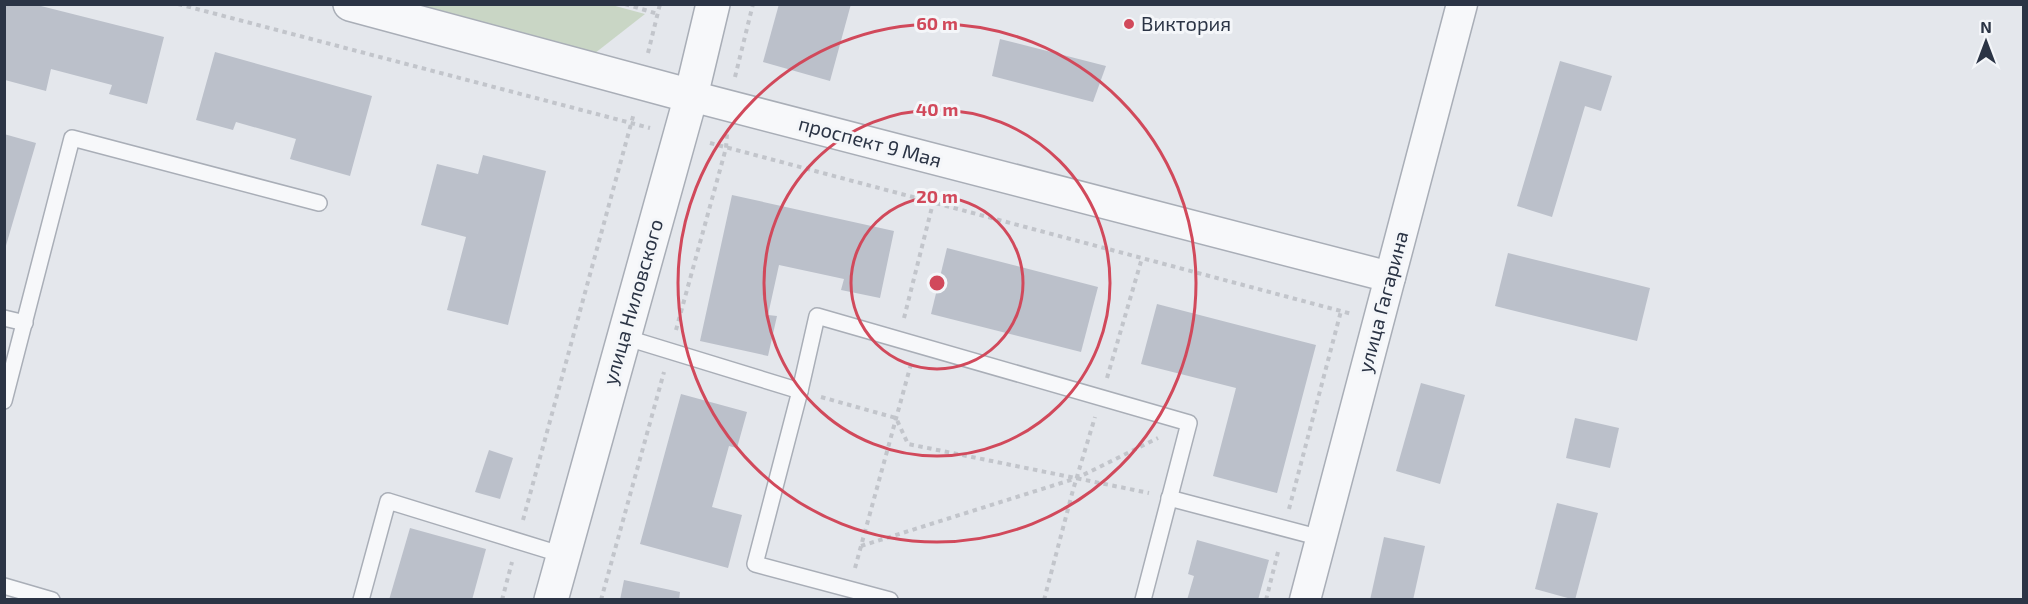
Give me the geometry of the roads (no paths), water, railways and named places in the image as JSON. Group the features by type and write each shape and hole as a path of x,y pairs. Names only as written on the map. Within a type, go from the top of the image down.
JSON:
{"street":[{"name":"проспект 9 Мая","path":"350,4 691,96 1390,277"},
{"name":"улица Ниловского","path":"551,600 691,96 713,4"},
{"name":"улица Гагарина","path":"1305,600 1462,4"}],"lane":[{"path":"4,401 72,138 319,203"},
{"path":"890,600 755,564 817,316 1189,423 1143,600"},
{"path":"4,318 25,323"},
{"path":"624,337 800,391"},
{"path":"1170,498 1321,538"},
{"path":"360,600 388,501 564,555"},
{"path":"4,586 52,600"}],"place":[{"name":"Виктория","path":"1129,24"}]}
